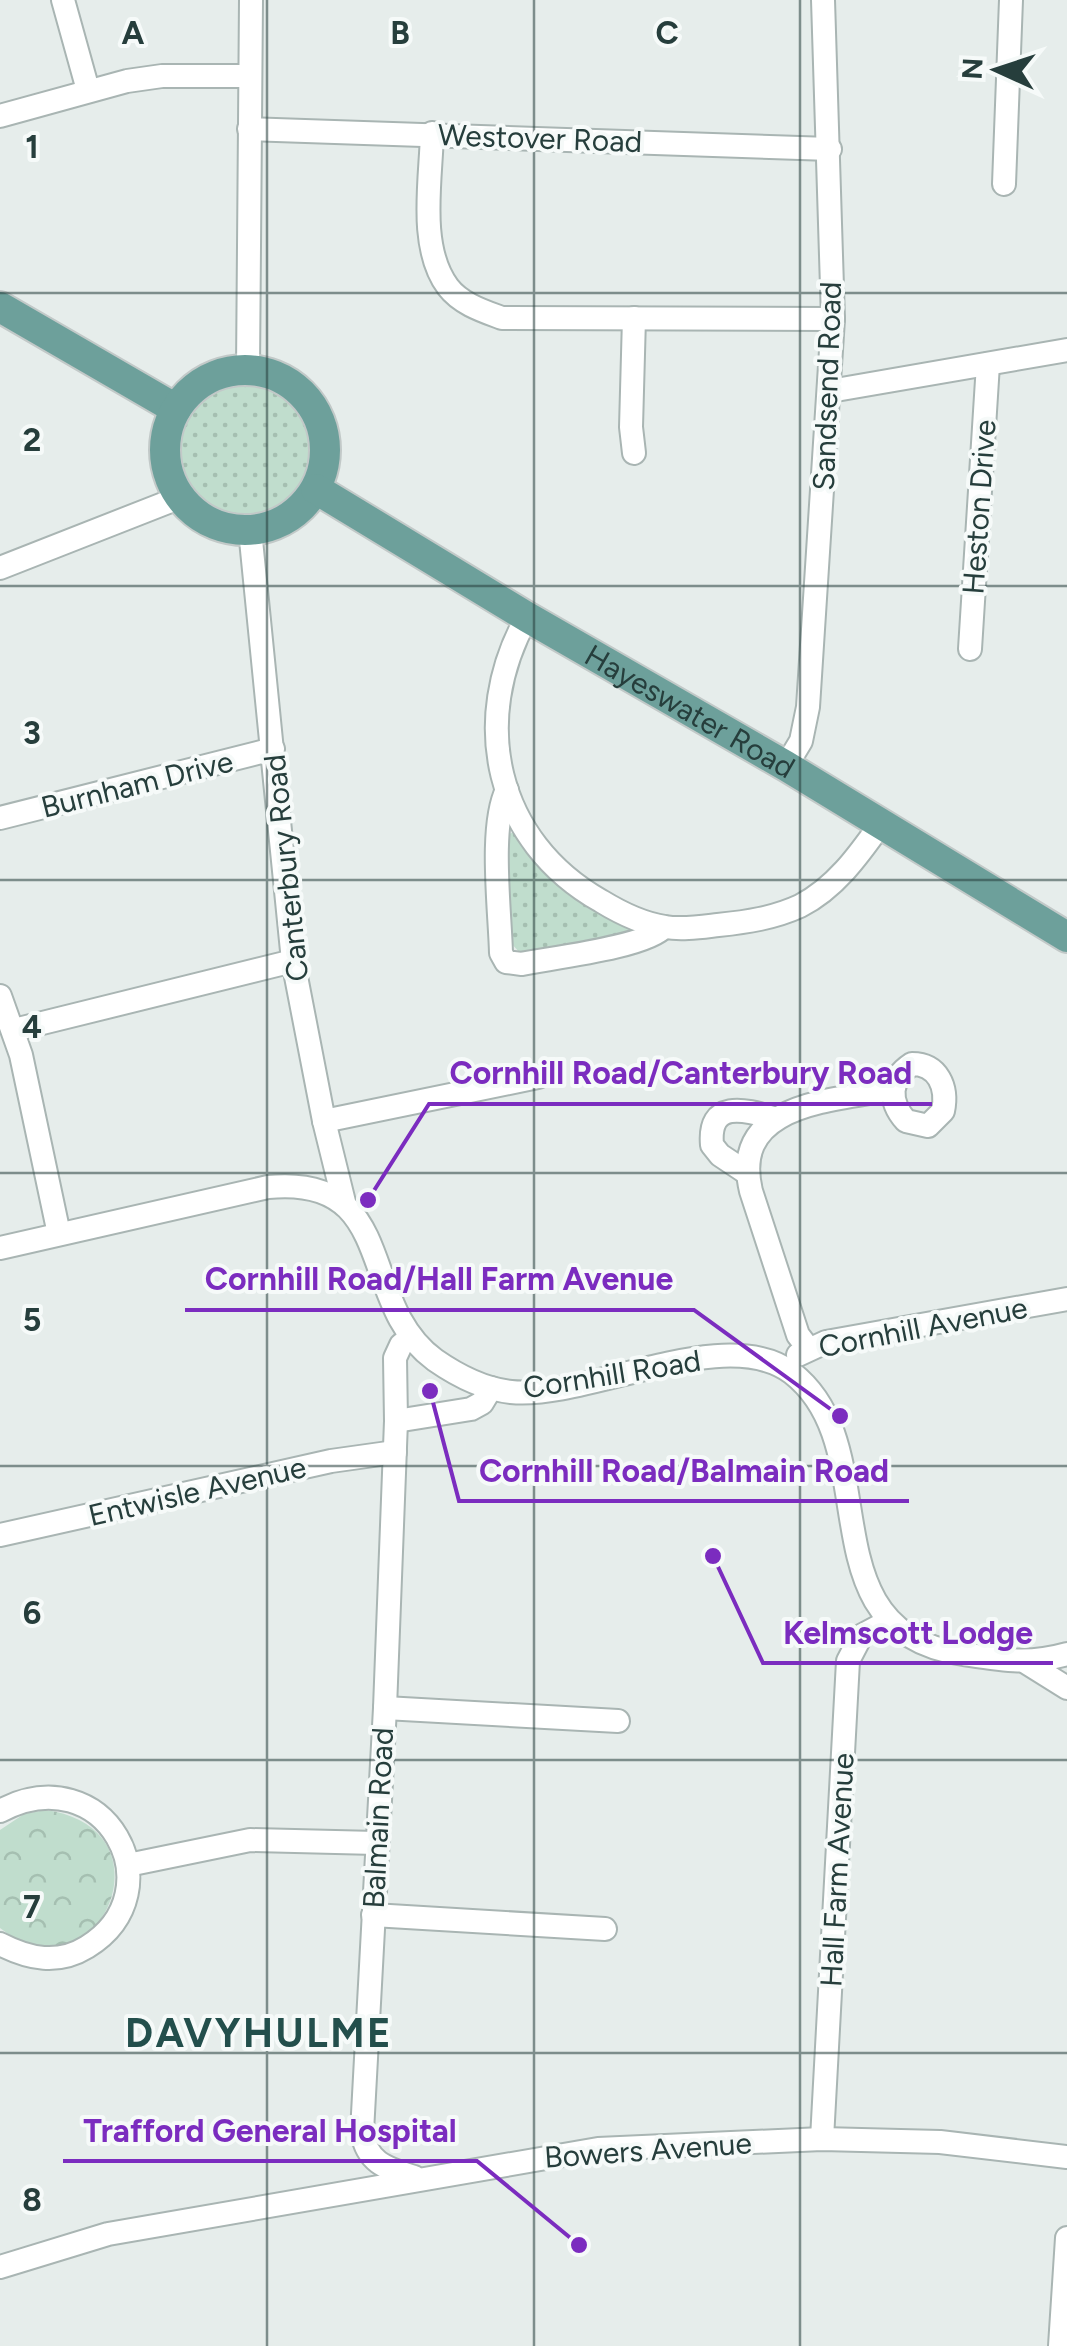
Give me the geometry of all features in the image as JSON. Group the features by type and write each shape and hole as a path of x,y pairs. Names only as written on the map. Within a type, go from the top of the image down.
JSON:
{"main road":[{"path":"0,307 176,410"},
{"path":"248,369 273,374 294,385 310,401 326,444 324,468 316,489 301,508 278,524 250,530 224,528 200,516 180,498 166,462 165,442 176,410 188,393 223,372 248,369"},
{"name":"Hayeswater Road","path":"316,489 1066,936"}],"street":[{"path":"63,0 88,90"},
{"path":"248,369 251,0"},
{"name":"Sandsend Road","path":"786,766 801,741 808,708 830,391 830,149 823,0"},
{"path":"1004,184 1012,0"},
{"path":"0,116 88,90 162,76 249,76"},
{"name":"Westover Road","path":"249,129 830,149"},
{"path":"432,133 430,230 436,260 448,288 473,308 502,318 833,319"},
{"path":"634,318 634,453"},
{"path":"830,391 1067,350"},
{"name":"Heston Drive","path":"970,649 988,364"},
{"path":"0,568 180,498"},
{"name":"Canterbury Road","path":"250,530 294,961 324,1122 344,1202"},
{"path":"527,618 510,647 498,685 497,750 507,790 524,828 558,872 584,892 616,910 664,927 748,922 800,906 836,880 880,825"},
{"name":"Burnham Drive","path":"0,818 273,750"},
{"path":"507,790 500,803 498,835 501,953 506,962 522,964 636,942 658,934 664,927"},
{"path":"14,1030 294,961"},
{"path":"0,996 14,1030 10,1058 59,1234"},
{"path":"324,1122 538,1077"},
{"path":"817,1345 798,1335 747,1173 753,1146 774,1118 792,1110 892,1089"},
{"path":"747,1173 720,1155 712,1144 714,1122 722,1113 736,1110 774,1118"},
{"path":"0,1248 268,1187 308,1187 344,1202"},
{"name":"Cornhill Road","path":"344,1202 368,1239 397,1314 411,1337 432,1358 460,1376 491,1388 540,1391 705,1358 750,1357 787,1369"},
{"name":"Cornhill Avenue","path":"787,1369 817,1345 1067,1300"},
{"name":"Balmain Road","path":"411,1337 396,1358 396,1420 390,1453 385,1708 362,2132 370,2156 382,2167 422,2179"},
{"path":"787,1369 816,1395 826,1412 860,1563 889,1622 942,1651 1027,1663 1067,1654"},
{"path":"396,1420 470,1410 482,1402 491,1388"},
{"name":"Entwisle Avenue","path":"0,1535 331,1461 390,1453"},
{"name":"Hall Farm Avenue","path":"822,2139 848,1661 861,1636 889,1622"},
{"path":"1027,1663 1067,1688"},
{"path":"385,1708 618,1721"},
{"path":"0,1811 43,1796 67,1798 88,1807 107,1822 128,1864 127,1892 118,1918 100,1939 77,1954 50,1959 23,1956 0,1944"},
{"path":"128,1864 250,1840 376,1843"},
{"path":"373,1915 605,1929"},
{"name":"Bowers Avenue","path":"0,2266 108,2234 598,2148 822,2139 940,2142 1067,2157"},
{"path":"1060,2346 1067,2238"}],"green space":[{"path":"246,382 272,387 294,402 309,424 314,450 309,476 294,498 272,513 246,518 220,513 198,498 183,476 178,450 183,424 198,402 220,387"},
{"path":"513,832 555,882 602,914 634,928 633,934 521,954 509,941 508,835"},
{"path":"45,1810 85,1823 107,1847 115,1875 109,1905 92,1929 67,1945 35,1946 0,1928 0,1830 24,1814"}],"place":[{"name":"Cornhill Road/Canterbury Road","path":"368,1200"},
{"name":"Cornhill Road/Balmain Road","path":"430,1391"},
{"name":"Cornhill Road/Hall Farm Avenue","path":"840,1416"},
{"name":"Kelmscott Lodge","path":"713,1556"},
{"name":"Trafford General Hospital","path":"579,2245"}],"district":[{"name":"DAVYHULME","path":"259,2033"}]}
